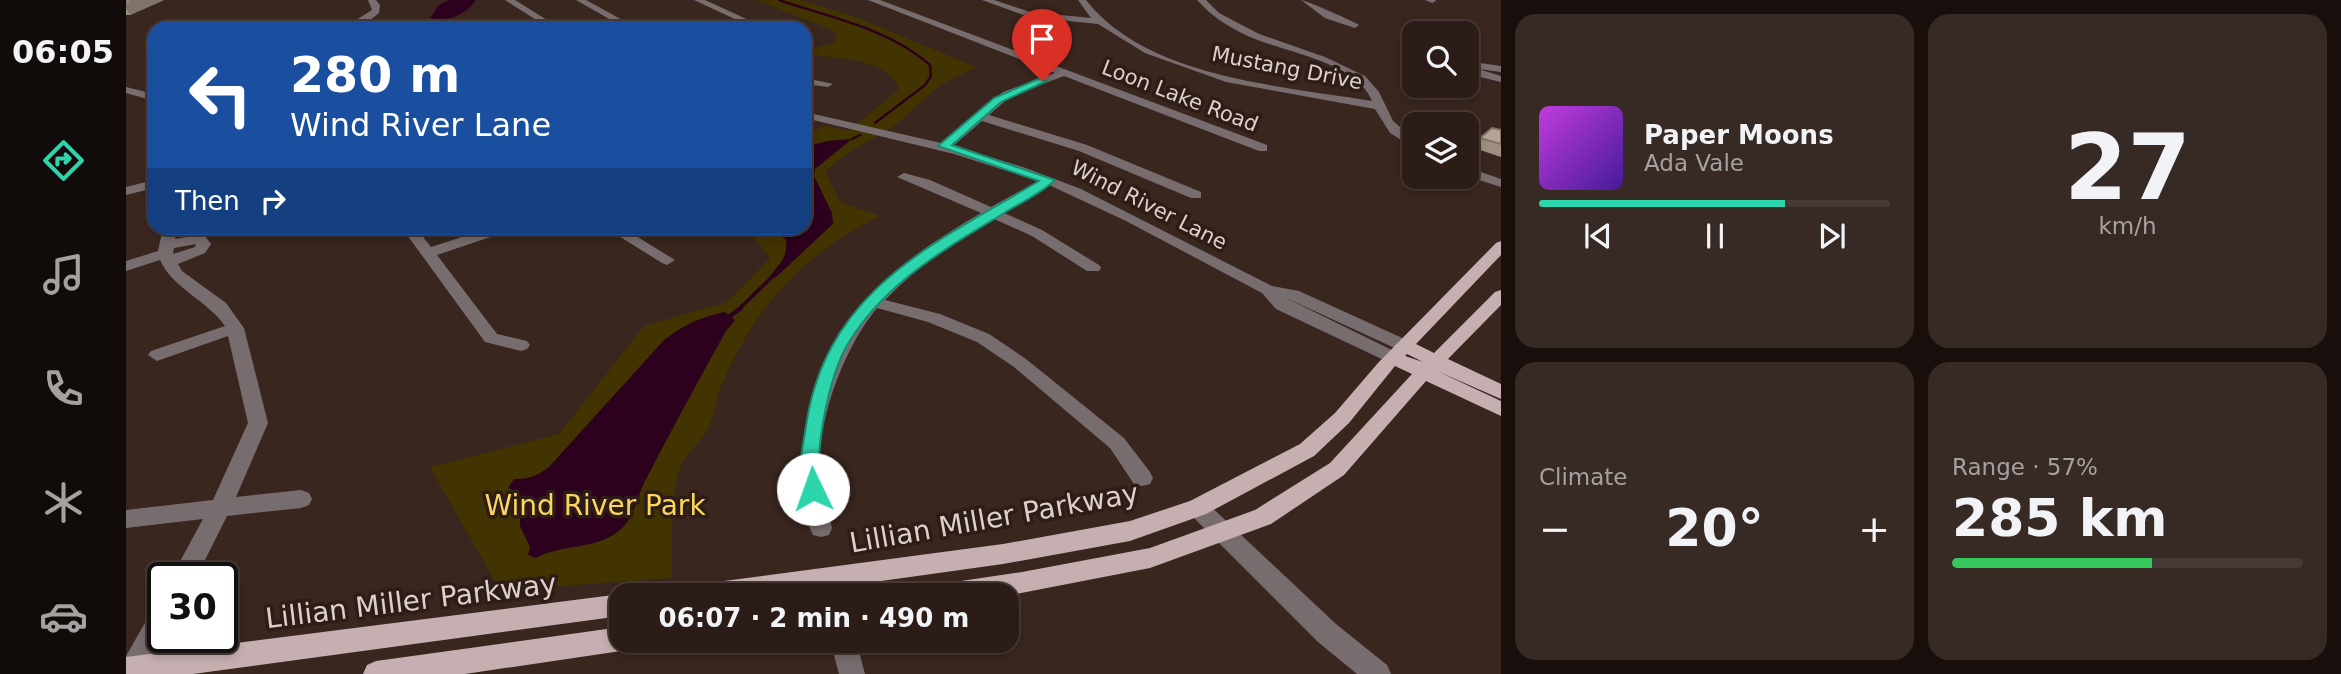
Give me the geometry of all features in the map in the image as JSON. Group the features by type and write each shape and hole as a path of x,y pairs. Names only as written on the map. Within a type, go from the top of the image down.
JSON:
{"main road":[{"name":"Lillian Miller Parkway","path":"854,583 1118,533 1198,508 1307,450 1342,418 1400,352 1501,246"},
{"path":"1019,583 1150,558 1263,517 1338,469 1430,367 1501,295"},
{"path":"1400,352 1501,409"},
{"path":"1430,367 1501,392"},
{"name":"Lillian Miller Parkway","path":"130,670 609,607"},
{"path":"376,674 609,641"}],"street":[{"path":"364,21 376,11 372,0"},
{"path":"512,2 532,0"},
{"path":"580,0 619,21"},
{"path":"698,0 745,21"},
{"name":"Loon Lake Road","path":"859,0 886,6"},
{"name":"Loon Lake Road","path":"872,0 1263,148"},
{"path":"986,0 1029,14 1098,21"},
{"name":"Mustang Drive","path":"1082,0 1098,21 1131,42 1210,74 1230,80 1380,106"},
{"path":"1201,0 1209,9 1249,32 1347,70 1368,83 1392,128 1402,135"},
{"path":"1305,0 1318,12 1333,20 1355,25"},
{"path":"512,2 543,21"},
{"path":"1501,69 1480,66 1472,68 1476,73 1501,79"},
{"path":"944,146 1007,94 1064,73"},
{"path":"812,82 828,84"},
{"path":"126,90 147,94"},
{"path":"979,116 1083,148 1196,195"},
{"name":"Wind River Lane","path":"812,117 944,146 1049,180 1108,207 1268,290 1282,305 1400,352"},
{"path":"1479,169 1501,176"},
{"path":"1479,175 1501,183"},
{"path":"904,177 925,183 1037,233 1093,268"},
{"path":"821,528 809,469 819,396 837,349 891,281 933,250 1049,180"},
{"path":"126,191 147,186"},
{"path":"414,235 491,338 521,345"},
{"path":"428,253 482,235"},
{"path":"624,235 667,260"},
{"path":"126,266 167,247 175,274 220,307 234,328 258,423 220,509 192,562"},
{"path":"872,302 934,318 983,338 1020,363 1117,443 1142,478"},
{"path":"157,355 234,328"},
{"path":"126,519 301,499"},
{"path":"1198,508 1327,633 1378,674"},
{"path":"130,670 147,642"},
{"path":"846,653 852,674"}],"green space":[{"name":"Wind River Park","path":"757,0 800,0 858,18 976,67 940,85 893,127 854,149 825,171 840,202 880,216 828,247 806,264 767,305 736,354 721,387 708,428 683,462 675,486 672,578 500,590 430,467 559,434 644,326 727,302 770,258 751,235 812,235 812,134 823,125 849,131 899,89 893,78 872,65 844,58 812,55 812,49 834,43 836,32"}],"shaded area":[{"path":"449,0 476,0 456,16 430,18 439,5"},
{"path":"852,139 815,169 814,176 832,213 833,224 775,278 770,276 786,251 786,240 780,235 812,235 812,145"},
{"path":"725,312 735,320 726,331 645,481 626,524 601,541 557,550 536,558 528,555 530,547 520,526 520,497 516,491 508,488 514,479 533,476 549,467 664,340 693,322"}],"building":[{"path":"1492,128 1501,130 1501,144 1480,138"}],"waterway":[{"path":"779,0 877,33 914,52 930,65 931,76 925,85 875,123"},
{"path":"431,21 436,19"},
{"path":"852,139 860,135"},
{"path":"738,310 772,277"},
{"path":"730,316 741,308"}],"route":[{"path":"813,489 809,469 819,396 837,349 872,302 891,281 933,250 1049,180 944,146 1007,94 1042,81"}]}
